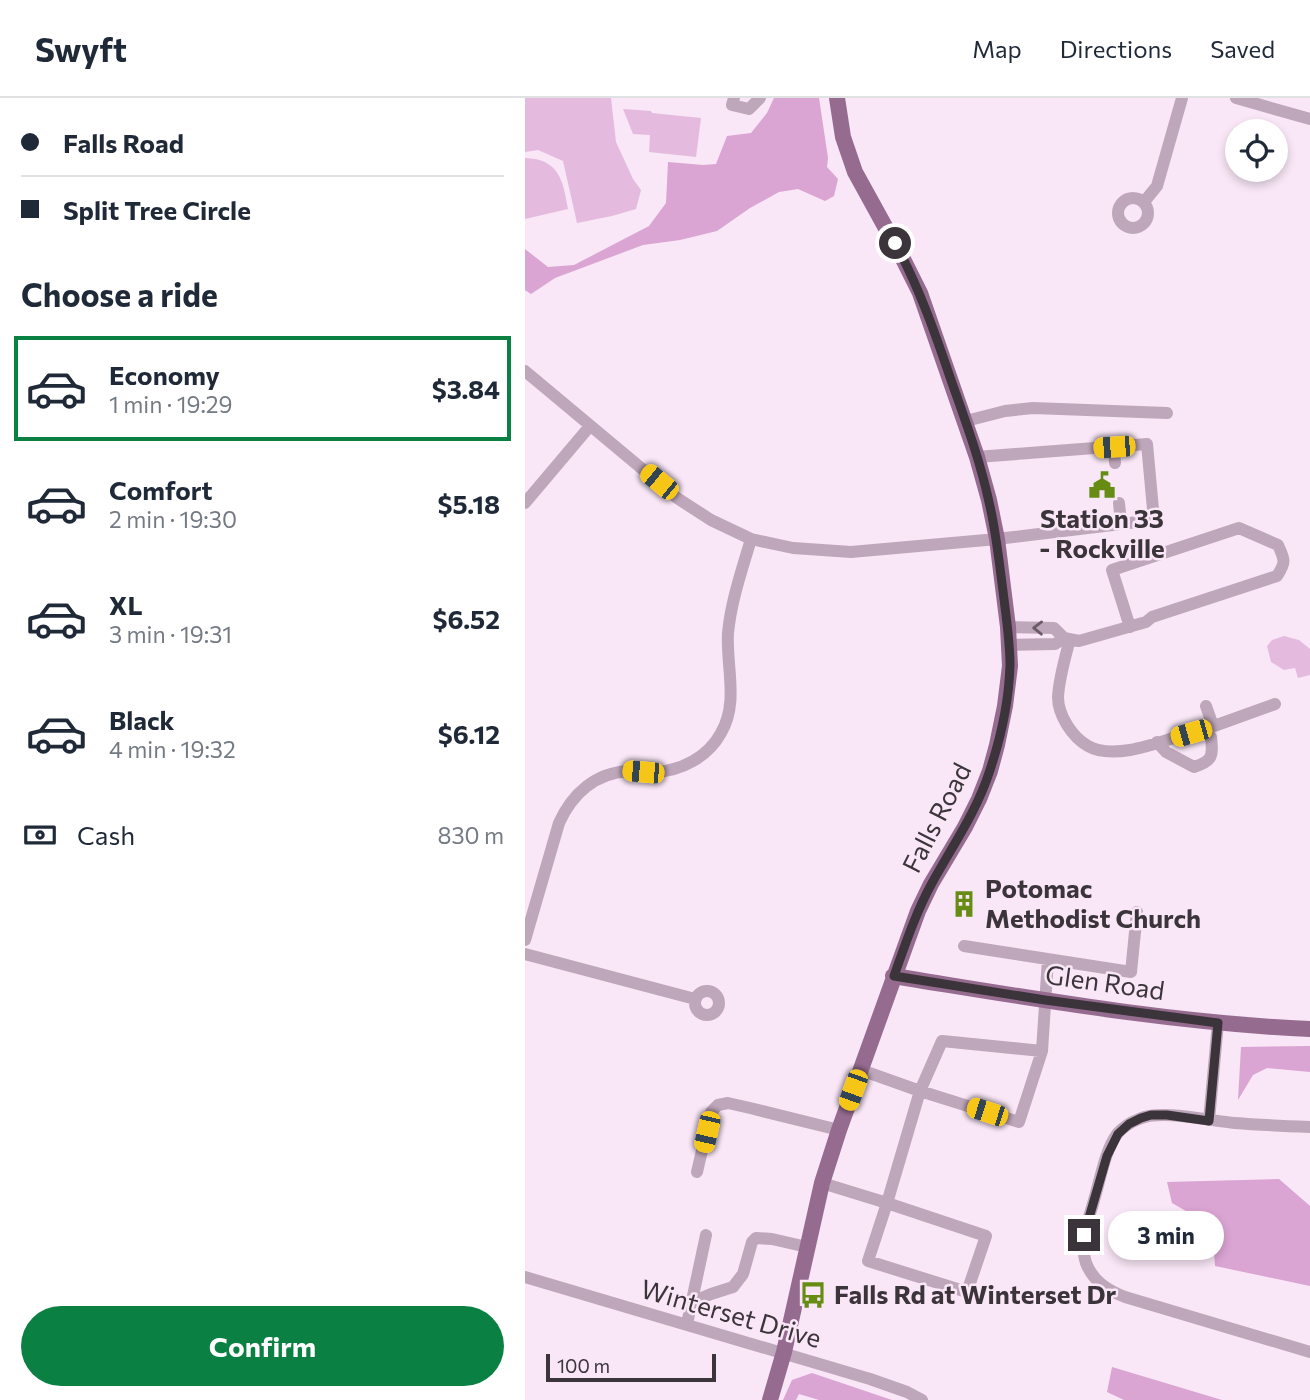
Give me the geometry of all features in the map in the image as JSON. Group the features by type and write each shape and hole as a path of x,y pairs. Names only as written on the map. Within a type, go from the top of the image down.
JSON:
{"main road":[{"name":"Falls Road","path":"771,1400 823,1183 839,1130 918,911 965,827 990,771 1005,706 1010,666 997,539 977,457 919,293 855,172 843,137 837,98"},
{"name":"Glen Road","path":"894,976 1218,1023 1310,1029"}],"street":[{"path":"734,98 732,105 749,108 760,98"},
{"path":"1144,202 1157,186 1182,98"},
{"path":"1236,98 1310,119"},
{"path":"525,371 677,498 711,520 751,539 793,548 851,552 997,539 1154,520 1147,444 977,457"},
{"path":"966,421 1005,411 1033,408 1167,413"},
{"path":"525,503 590,426"},
{"path":"1114,447 1115,463"},
{"path":"1119,503 1121,523"},
{"path":"1009,645 1055,644 1067,639 1079,641 1146,622 1152,617 1277,576 1284,565 1278,545 1240,528 1112,570 1130,626"},
{"path":"525,940 559,823 575,796 597,779 615,773 669,771 683,766 704,754 722,731 731,702 728,652 731,611 751,539"},
{"path":"1007,627 1055,628 1067,639"},
{"path":"1067,639 1058,700 1065,722 1088,746 1107,752 1130,750 1208,728 1275,704"},
{"path":"1157,742 1166,752 1195,767 1207,763 1213,752 1206,706"},
{"path":"964,946 1131,972 1137,912"},
{"path":"525,954 695,999"},
{"path":"861,1070 1019,1122 1042,1051 1048,959"},
{"path":"1209,1121 1218,1023"},
{"path":"823,1183 887,1203 986,1236 967,1292 868,1261 887,1203 920,1091 942,1041 1042,1051"},
{"path":"697,1172 711,1112 718,1105 728,1103 839,1130"},
{"path":"1310,1127 1209,1121 1167,1115 1141,1118 1118,1134 1107,1156 1084,1235 1085,1261 1091,1274 1101,1285 1118,1294 1310,1352"},
{"path":"687,1324 706,1235"},
{"path":"692,1303 733,1286 743,1274 752,1242 757,1238 807,1247"},
{"name":"Winterset Drive","path":"525,1277 784,1352 890,1385 922,1400"}],"shaded area":[{"path":"525,98 611,98 616,142 641,190 636,209 577,223 563,161 538,150 525,152"},
{"path":"774,98 819,98 827,167 838,179 834,196 825,201 798,189 779,192 717,231 643,245 555,278 531,294 525,290 525,249 548,267 574,265 649,226 666,203 668,162 716,164 727,136 751,133 767,113"},
{"path":"623,109 701,118 696,157 649,152 650,135 633,134"},
{"path":"525,158 545,162 552,167 561,180 568,209 525,219"},
{"path":"1284,636 1299,640 1310,649 1310,675 1298,678 1295,668 1284,670 1271,662 1267,646 1272,640"},
{"path":"1310,1046 1310,1072 1267,1068 1253,1075 1238,1100 1241,1047"},
{"path":"1279,1179 1310,1206 1310,1286 1215,1266 1212,1226 1172,1203 1167,1182"},
{"path":"1112,1367 1222,1400 1124,1400 1107,1392"},
{"path":"812,1373 892,1400 819,1400 799,1394 796,1400 783,1400 792,1380"}],"place":[{"name":"Station 33 - Rockville","path":"1102,485"},
{"name":"Potomac Methodist Church","path":"964,904"},
{"name":"Falls Rd at Winterset Dr","path":"813,1295"}],"route":[{"path":"895,243 932,326 966,421 989,500 997,539 1010,666 1005,706 990,771 965,827 918,911 894,976 1218,1023 1209,1121 1151,1115 1129,1124 1118,1134 1107,1156 1084,1235"}]}
